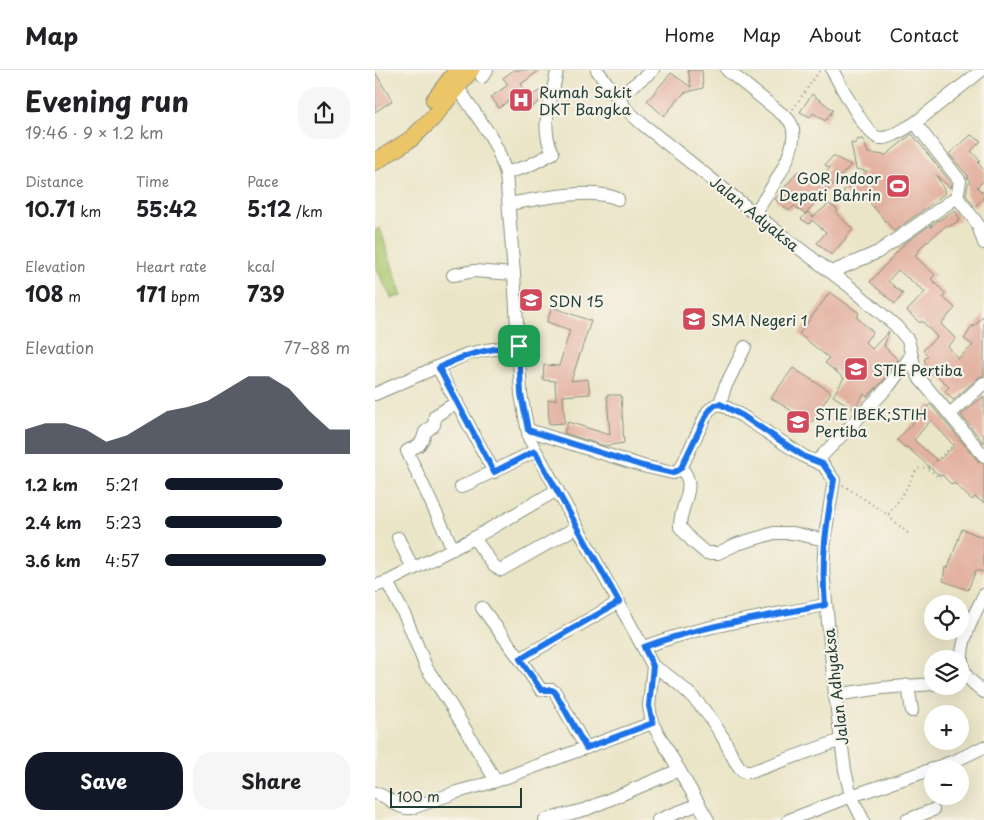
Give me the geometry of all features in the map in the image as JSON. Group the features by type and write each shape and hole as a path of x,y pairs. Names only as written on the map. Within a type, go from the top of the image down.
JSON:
{"main road":[{"path":"379,159 439,94 457,70"},
{"path":"379,159 411,139 432,119 458,88 480,72"}],"street":[{"path":"506,173 528,166 553,153 548,143 545,126 557,70"},
{"name":"Jalan Adyaksa","path":"597,70 626,110 795,246 832,272 902,332 908,340 911,356 920,379 984,456"},
{"path":"617,98 653,70"},
{"path":"727,70 792,122 795,131 791,151 755,213"},
{"path":"832,70 864,125 873,136 883,139 915,122 982,70"},
{"path":"458,88 490,135 506,173 521,394 529,438 653,666 681,685 706,712 744,772 751,772 841,740"},
{"path":"832,272 878,252 957,197 960,181 915,122"},
{"path":"509,204 586,194 608,195 618,199"},
{"path":"957,197 977,223 984,243"},
{"path":"453,275 474,271 514,274"},
{"path":"375,394 439,368 467,354 499,347 519,346"},
{"path":"720,404 725,388 745,347"},
{"path":"820,463 889,386 911,356"},
{"path":"439,368 494,472"},
{"path":"950,414 984,383"},
{"path":"453,549 407,451 421,442 425,432 434,426 435,416 457,402"},
{"path":"528,430 673,473 681,468 708,412 715,405 720,404 743,416 799,454 820,463 834,480"},
{"path":"461,487 535,451"},
{"path":"681,468 688,477 689,488 681,513 680,527 703,552 710,554 774,533 793,534 825,540"},
{"name":"Jalan Adhyaksa","path":"834,480 825,540 823,570 825,605 845,770 851,796 863,820"},
{"path":"496,781 453,707 426,667 405,618 381,584 474,538 557,490"},
{"path":"474,538 494,566 501,570 577,527"},
{"path":"398,538 413,569"},
{"path":"963,650 970,626 983,601"},
{"path":"520,659 619,602"},
{"path":"644,647 717,625 825,605"},
{"path":"482,608 541,690 552,690 555,692 586,748"},
{"path":"653,666 649,706 653,723 708,820"},
{"path":"835,696 881,688 924,684"},
{"path":"969,684 984,692"},
{"path":"908,685 912,711"},
{"path":"375,793 406,809 496,781 653,723"},
{"path":"956,760 984,747"},
{"path":"545,820 587,809 679,770"},
{"path":"789,820 851,796 924,772"},
{"path":"658,820 699,804"},
{"path":"907,820 933,810"}],"path":[{"path":"787,118 820,70"},
{"path":"928,468 966,434"},
{"path":"888,515 917,469 922,467 928,468 940,478"},
{"path":"834,480 888,515 909,534"}],"green space":[{"path":"380,228 402,296 391,298 375,265 375,230"}],"building":[{"path":"514,70 540,70 521,84 530,97 545,87 543,98 527,111 516,95 499,108 491,97 508,85 503,78"},
{"path":"688,70 702,70 703,88 684,93 664,116 647,101 671,73 691,87"},
{"path":"375,72 392,101 375,112"},
{"path":"812,94 833,110 825,121 813,113 810,117 800,112"},
{"name":"GOR Indoor Depati Bahrin","path":"912,134 951,183 950,188 936,175 945,191 944,194 894,231 864,196 854,204 843,191 867,171 856,169 851,143 856,144 856,140 863,139 868,153 886,155"},
{"path":"971,135 981,141 971,151 980,161 978,163 984,170 984,180 977,187 984,194 984,197 975,207 966,195 970,181 968,176 949,154"},
{"path":"833,156 851,165 805,214 794,206 789,211 775,199 798,171 815,184 830,168 825,165"},
{"path":"829,204 838,210 836,213 853,229 832,255 817,243 826,232 812,220 809,224 801,219 808,212 813,217"},
{"path":"955,210 960,220 948,227 947,225 922,246 915,256 935,275 931,279 946,294 943,297 955,308 941,324 956,339 948,346 958,359 973,345 964,339 973,325 974,327 984,315 984,375 979,377 953,400 945,391 949,387 934,372 929,377 923,368 926,363 924,360 928,356 923,350 937,337 922,321 920,323 907,311 925,292 898,270 888,281 903,294 895,304 870,282 904,244"},
{"path":"830,292 859,313 857,318 873,332 865,342 872,349 889,331 884,346 898,360 884,374 886,376 883,381 867,397 864,394 854,409 833,396 844,378 825,363 829,358 799,334"},
{"path":"552,307 591,321 571,381 588,379 590,394 563,396 565,423 549,424 548,400 556,400 555,381 543,380 544,365 559,366 570,330 547,322"},
{"path":"793,368 831,392 811,423 771,398"},
{"path":"607,395 621,395 624,443 605,446 564,433 568,422 610,435"},
{"path":"984,396 984,443 961,415"},
{"path":"930,404 978,461 984,464 984,503 975,497 972,500 954,483 952,485 942,475 940,476 897,440","holes":["931,420 954,446 938,461 914,440"]},
{"path":"962,529 984,538 984,572 976,570 968,590 943,581 945,567 948,568"}],"place":[{"name":"Rumah Sakit DKT Bangka","path":"521,100"},
{"name":"GOR Indoor Depati Bahrin","path":"898,186"},
{"name":"SDN 15","path":"531,300"},
{"name":"SMA Negeri 1","path":"694,319"},
{"name":"STIE Pertiba","path":"856,369"},
{"name":"STIE IBEK;STIH Pertiba","path":"798,422"}],"route":[{"path":"519,346 521,394 528,430 643,466 673,473 681,468 708,412 715,405 720,404 743,416 805,457 823,464 834,480 823,554 825,605 717,625 644,647 653,666 649,706 653,723 586,748 555,692 553,690 541,690 520,659 619,602 535,451 494,472 439,368 467,354 499,347 519,346"}]}
